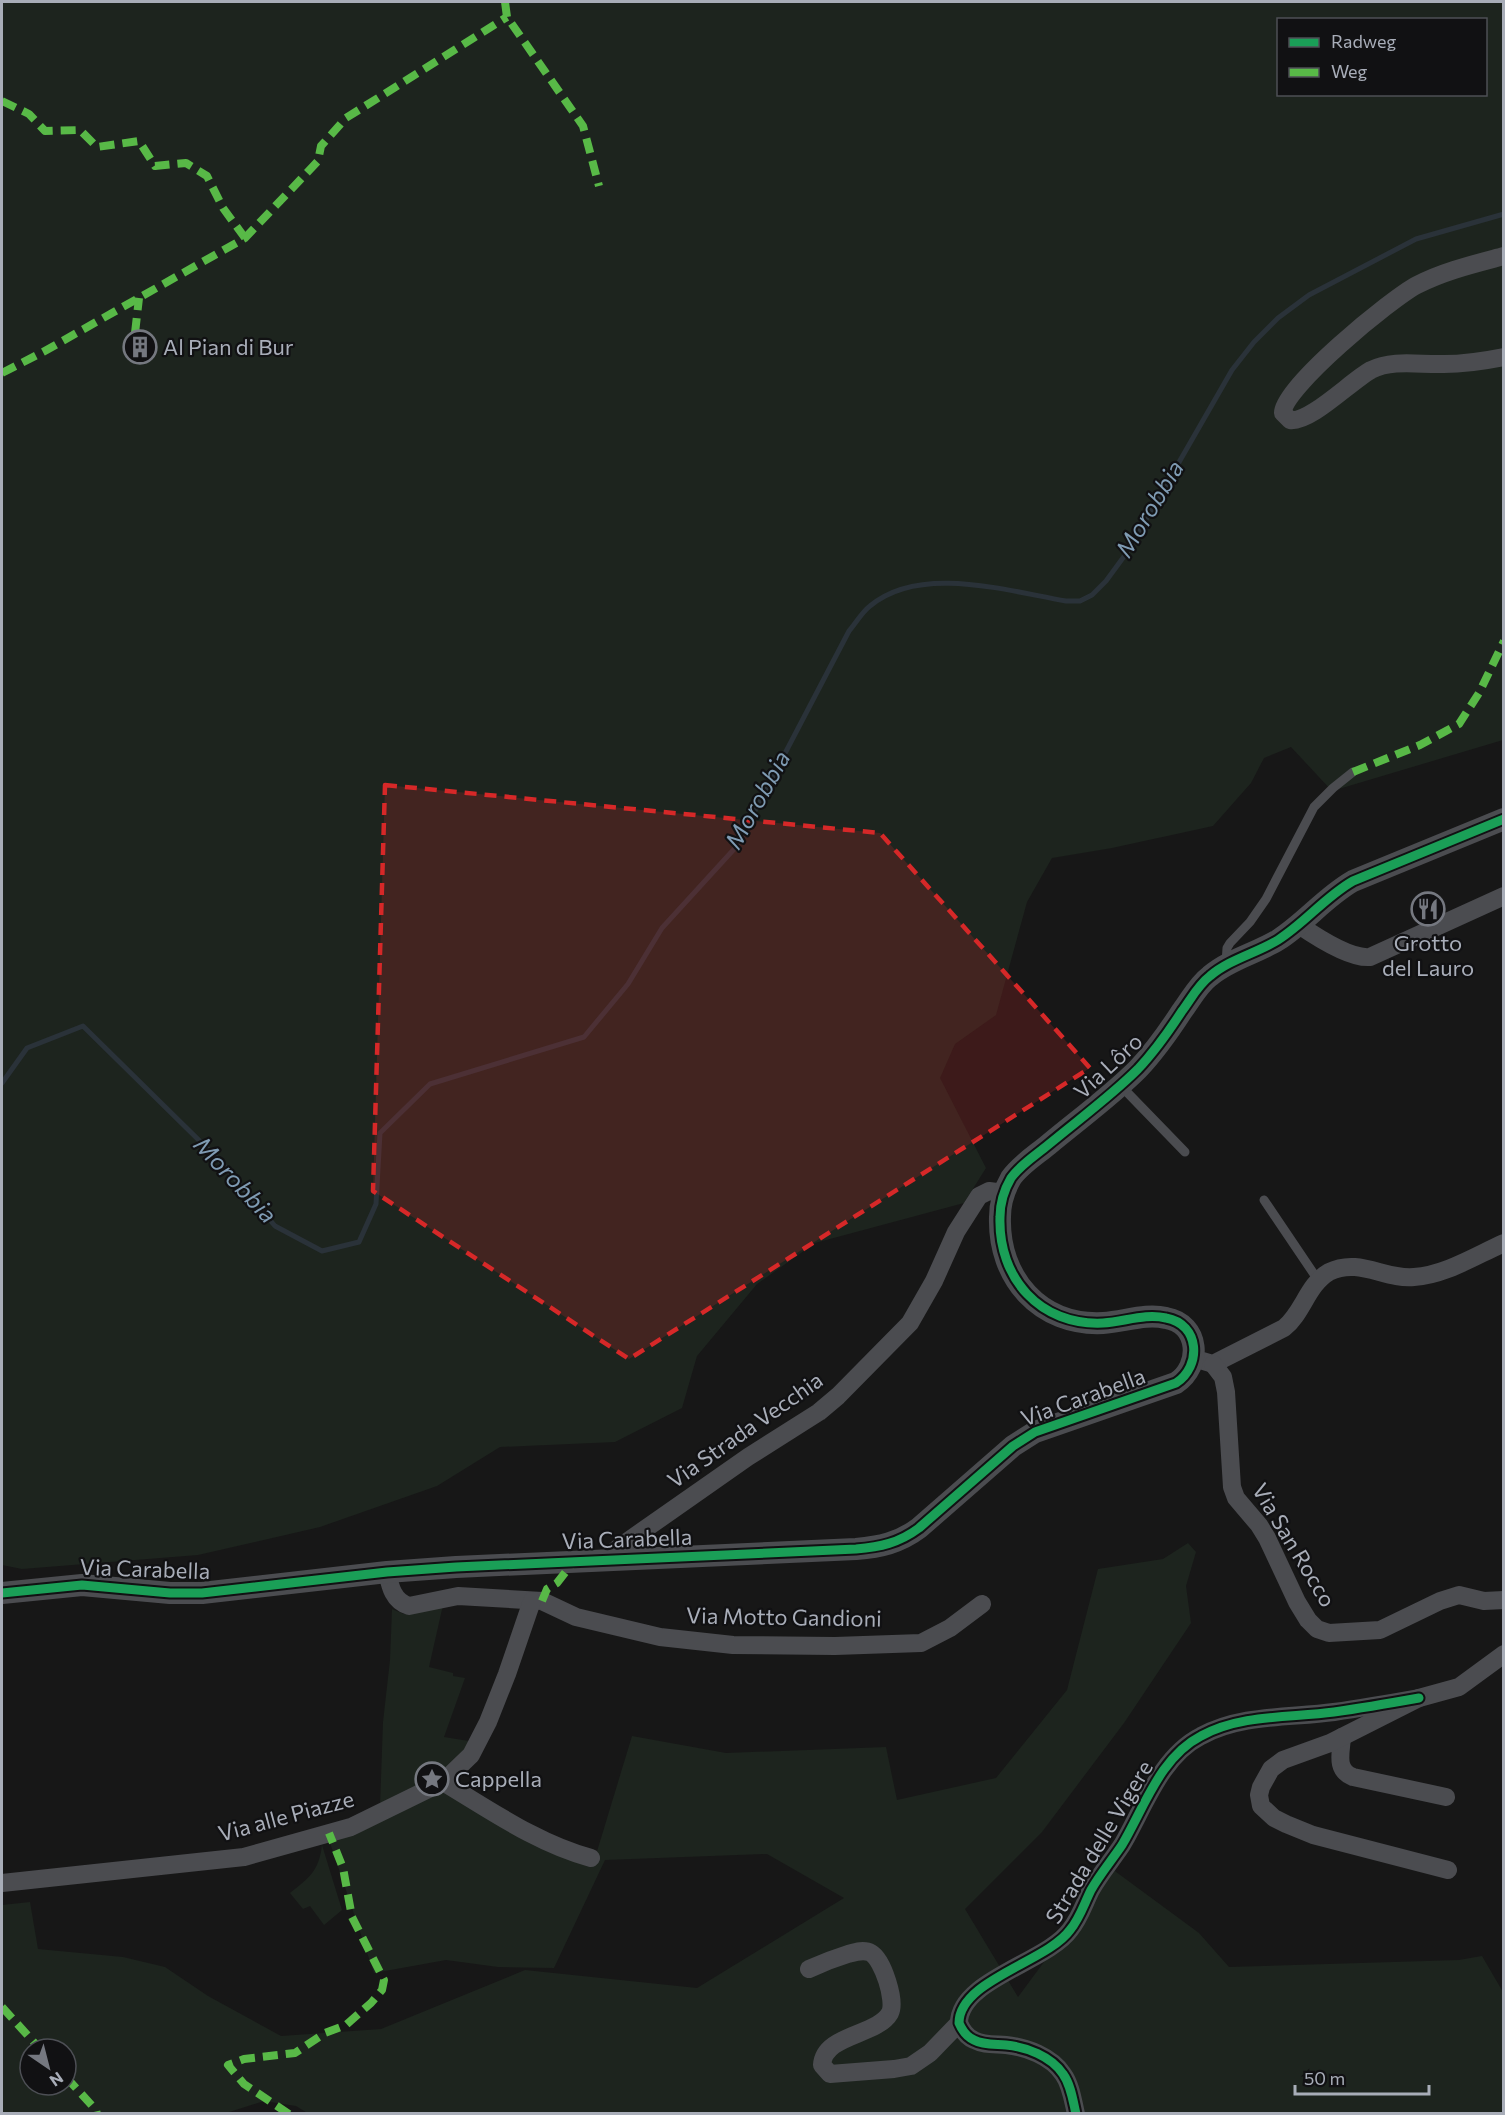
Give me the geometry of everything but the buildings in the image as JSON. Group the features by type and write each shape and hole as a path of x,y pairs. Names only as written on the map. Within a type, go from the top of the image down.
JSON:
{"street":[{"path":"1503,256 1428,280 1397,297 1317,366 1285,402 1283,413 1290,420 1303,418 1363,374 1383,365 1445,364 1503,357"},
{"name":"Via Lôro","path":"1203,1360 1188,1332 1169,1318 1148,1317 1117,1322 1084,1322 1060,1317 1038,1305 1021,1287 1008,1264 1004,1251 1000,1224 1004,1193 1018,1170 1120,1085 1157,1047 1203,982 1226,966 1276,941 1299,925 1331,894 1353,880 1503,819"},
{"path":"1299,925 1314,936 1358,957 1370,957 1503,896"},
{"name":"Via Strada Vecchia","path":"605,1560 618,1548 748,1457 819,1412 838,1396 910,1323 934,1281 956,1232 979,1197 989,1191 1004,1193"},
{"path":"1203,1360 1284,1328 1292,1322 1318,1280 1330,1272 1342,1268 1367,1267 1395,1277 1414,1277 1437,1273 1503,1243"},
{"name":"Via Carabella","path":"2,1593 66,1585 89,1585 170,1593 202,1593 387,1572 856,1550 893,1543 919,1528 1025,1437 1063,1421 1176,1383 1203,1360"},
{"name":"Via San Rocco","path":"1203,1360 1222,1377 1226,1392 1232,1487 1236,1498 1259,1525 1297,1602 1308,1620 1317,1629 1329,1633 1380,1630 1440,1601 1459,1595 1484,1601 1503,1600"},
{"name":"Via Motto Gandioni","path":"387,1572 395,1597 409,1606 458,1596 532,1600 550,1603 576,1617 660,1637 732,1645 835,1646 921,1643 950,1628 982,1604"},
{"name":"Via alle Piazze","path":"2,1883 244,1857 351,1827 443,1782 471,1755 488,1722 532,1600"},
{"path":"1448,1870 1313,1834 1286,1824 1265,1811 1259,1801 1259,1795 1271,1769 1283,1760 1342,1737 1419,1698 1459,1687 1503,1654"},
{"name":"Strada delle Vigere","path":"809,1969 851,1953 859,1951 870,1953 879,1962 892,1996 892,2008 886,2018 833,2047 825,2055 822,2065 830,2074 911,2066 930,2053 959,2023 962,2008 972,1997 1008,1970 1051,1949 1070,1930 1092,1889 1120,1848 1162,1774 1175,1757 1193,1740 1211,1731 1246,1721 1333,1712 1419,1698"},
{"path":"1342,1737 1341,1767 1345,1773 1353,1777 1446,1797"},
{"path":"443,1782 565,1851 591,1858"},
{"path":"959,2023 965,2033 975,2041 1028,2050 1056,2066 1068,2084 1076,2114"}],"lane":[{"path":"1226,966 1227,948 1266,899 1314,807 1353,772"},
{"path":"1120,1085 1185,1152"},
{"path":"1264,1200 1318,1280"}],"highlighted area":[{"path":"385,785 880,833 1090,1068 629,1359 373,1191"}],"shaded area":[{"path":"2,2 1503,2 1503,740 1332,791 1291,747 1264,758 1251,783 1213,826 1112,848 1052,858 1027,902 996,1015 955,1044 940,1078 986,1168 964,1203 815,1243 757,1284 697,1356 682,1408 615,1442 500,1447 437,1486 320,1527 198,1555 22,1569 2,1565"},
{"path":"1188,1543 1196,1552 1186,1586 1191,1623 1124,1723 1042,1832 965,1909 1018,1997 1058,1943 1108,1866 1199,1933 1229,1967 1459,1960 1482,1956 1503,1992 1503,2113 309,2114 296,2106 264,2101 223,2114 2,2114 2,1905 30,1902 38,1949 123,1957 165,1967 208,1996 281,2036 381,2029 525,1970 697,1988 844,1898 767,1854 605,1860 554,1968 498,1967 446,1960 374,1973 329,1840 443,1782 595,1858 632,1736 726,1753 886,1747 897,1800 996,1778 1067,1690 1098,1569 1163,1559"},
{"path":"443,1605 429,1667 465,1678 444,1737 475,1742 443,1772 380,1807 383,1722 390,1660 392,1609 404,1614"},
{"path":"322,1845 342,1910 324,1925 310,1906 303,1909 290,1893 303,1883 316,1868"}],"waterway":[{"name":"Morobbia","path":"2,1083 27,1048 83,1026 220,1161 275,1226 322,1251 359,1242 376,1204 380,1133 430,1084 584,1037 628,984 662,928 736,847 849,631 867,608 890,593 913,586 938,583 991,587 1066,601 1080,601 1092,595 1106,581 1128,551 1232,370 1254,342 1278,318 1309,295 1416,239 1504,214"}],"marked path":[{"path":"505,2 507,17 583,126 599,186"},
{"path":"2,373 245,238 318,161 321,146 346,118 507,17"},
{"path":"2,101 29,114 45,131 80,130 97,147 139,141 155,166 186,163 207,176 223,208 245,238"},
{"path":"135,333 139,298"},
{"path":"1353,772 1420,745 1459,724 1479,693 1504,641"},
{"path":"542,1601 547,1589 557,1583 574,1561"},
{"path":"289,2114 244,2084 228,2065 244,2059 295,2053 325,2033 346,2025 382,1990 384,1980 352,1917 343,1868 329,1833"},
{"path":"2,2007 29,2037"},
{"path":"78,2090 97,2114"}],"cycle path":[{"path":"2,1593 82,1585 170,1593 202,1593 387,1572 856,1549 897,1541 919,1528 1013,1446 1035,1432 1176,1383 1190,1367 1194,1346 1186,1328 1177,1322 1158,1317 1103,1323 1080,1322 1042,1307 1027,1294 1015,1278 1006,1260 1001,1239 1002,1202 1006,1187 1015,1173 1138,1069 1162,1041 1198,988 1218,970 1278,940 1333,894 1353,881 1504,819"},
{"path":"1076,2114 1068,2083 1052,2062 1022,2048 978,2042 965,2033 959,2023 963,2008 973,1995 988,1983 1043,1952 1070,1930 1091,1890 1122,1845 1154,1784 1174,1757 1187,1745 1216,1729 1249,1720 1334,1712 1419,1698"}],"place":[{"name":"Al Pian di Bur","path":"140,347"},
{"name":"Grotto del Lauro","path":"1428,909"},
{"name":"Cappella","path":"432,1779"}]}
